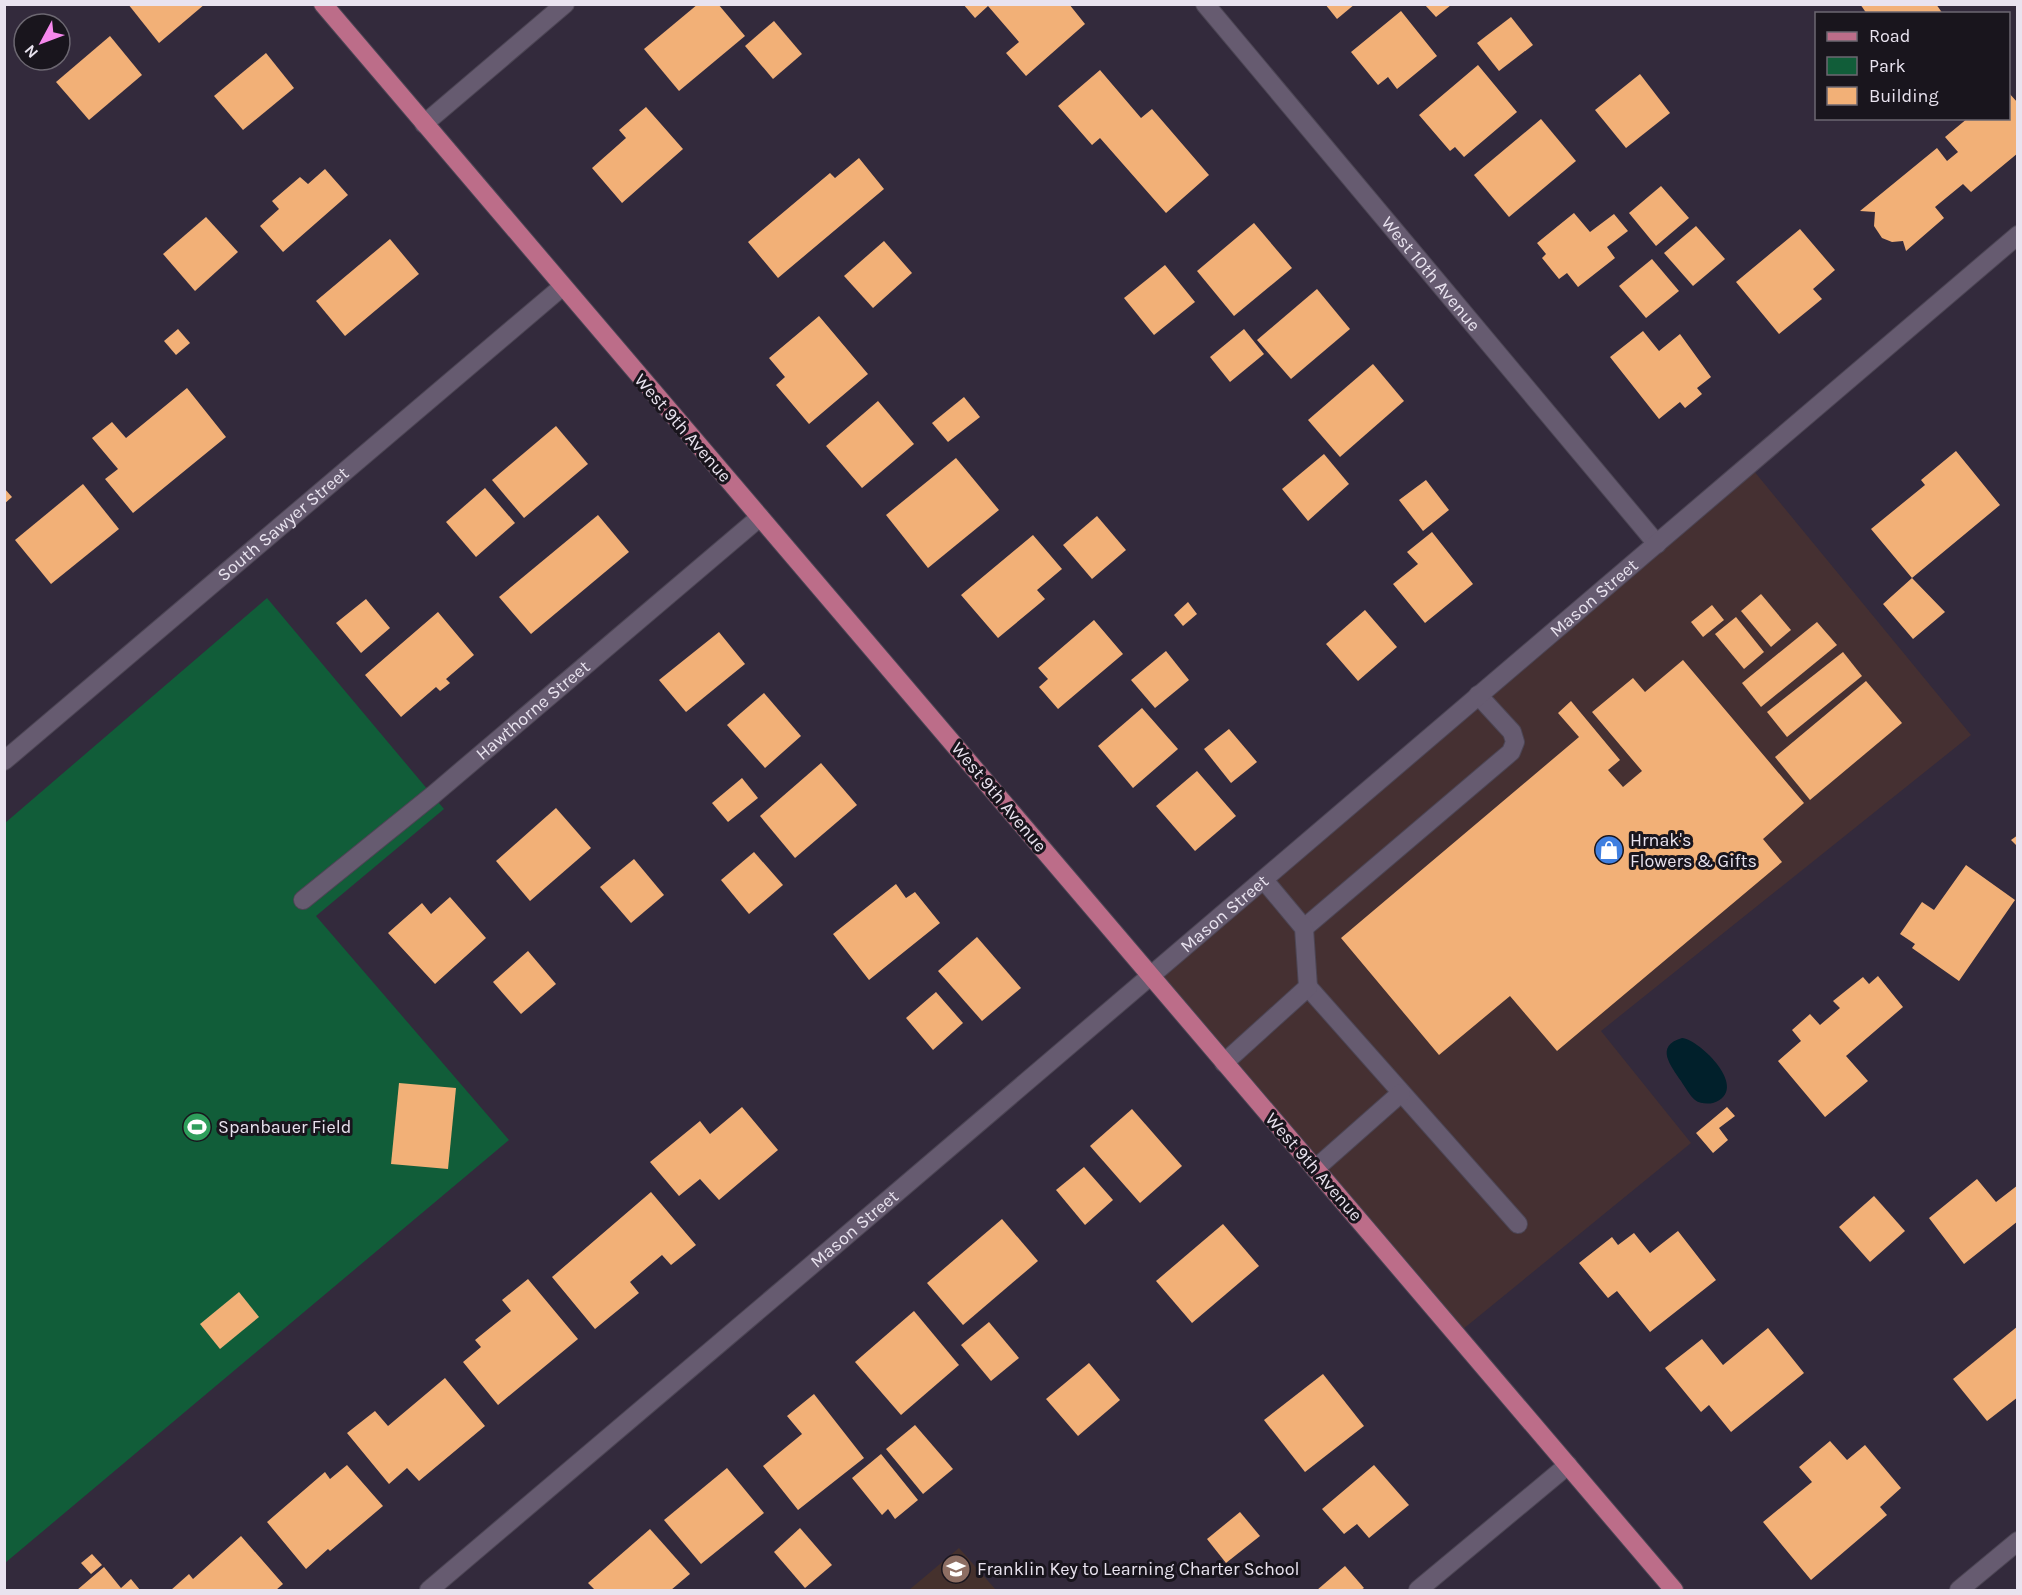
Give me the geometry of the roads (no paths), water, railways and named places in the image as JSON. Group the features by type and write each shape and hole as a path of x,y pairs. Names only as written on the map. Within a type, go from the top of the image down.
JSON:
{"main road":[{"name":"West 9th Avenue","path":"323,4 1674,1590"}],"street":[{"path":"424,124 565,4"},
{"name":"West 10th Avenue","path":"1205,4 1657,544"},
{"name":"Mason Street","path":"429,1590 1152,977 1478,695 2018,235"},
{"name":"South Sawyer Street","path":"4,761 562,286"},
{"name":"Hawthorne Street","path":"303,900 442,787 760,517"},
{"path":"1304,928 1511,752 1515,742 1512,732 1478,695"},
{"path":"1264,880 1304,928 1308,987 1518,1224"},
{"path":"1224,1063 1308,987"},
{"path":"1315,1169 1401,1093"},
{"path":"1418,1590 1568,1465"},
{"path":"1959,1590 2018,1541"}],"water":[{"path":"1682,1038 1700,1047 1718,1066 1725,1077 1727,1088 1724,1097 1706,1104 1697,1101 1688,1091 1667,1057 1669,1046"}],"place":[{"name":"Hrnak's Flowers & Gifts","path":"1609,850"},
{"name":"Spanbauer Field","path":"197,1127"},
{"name":"Franklin Key to Learning Charter School","path":"956,1569"}]}
